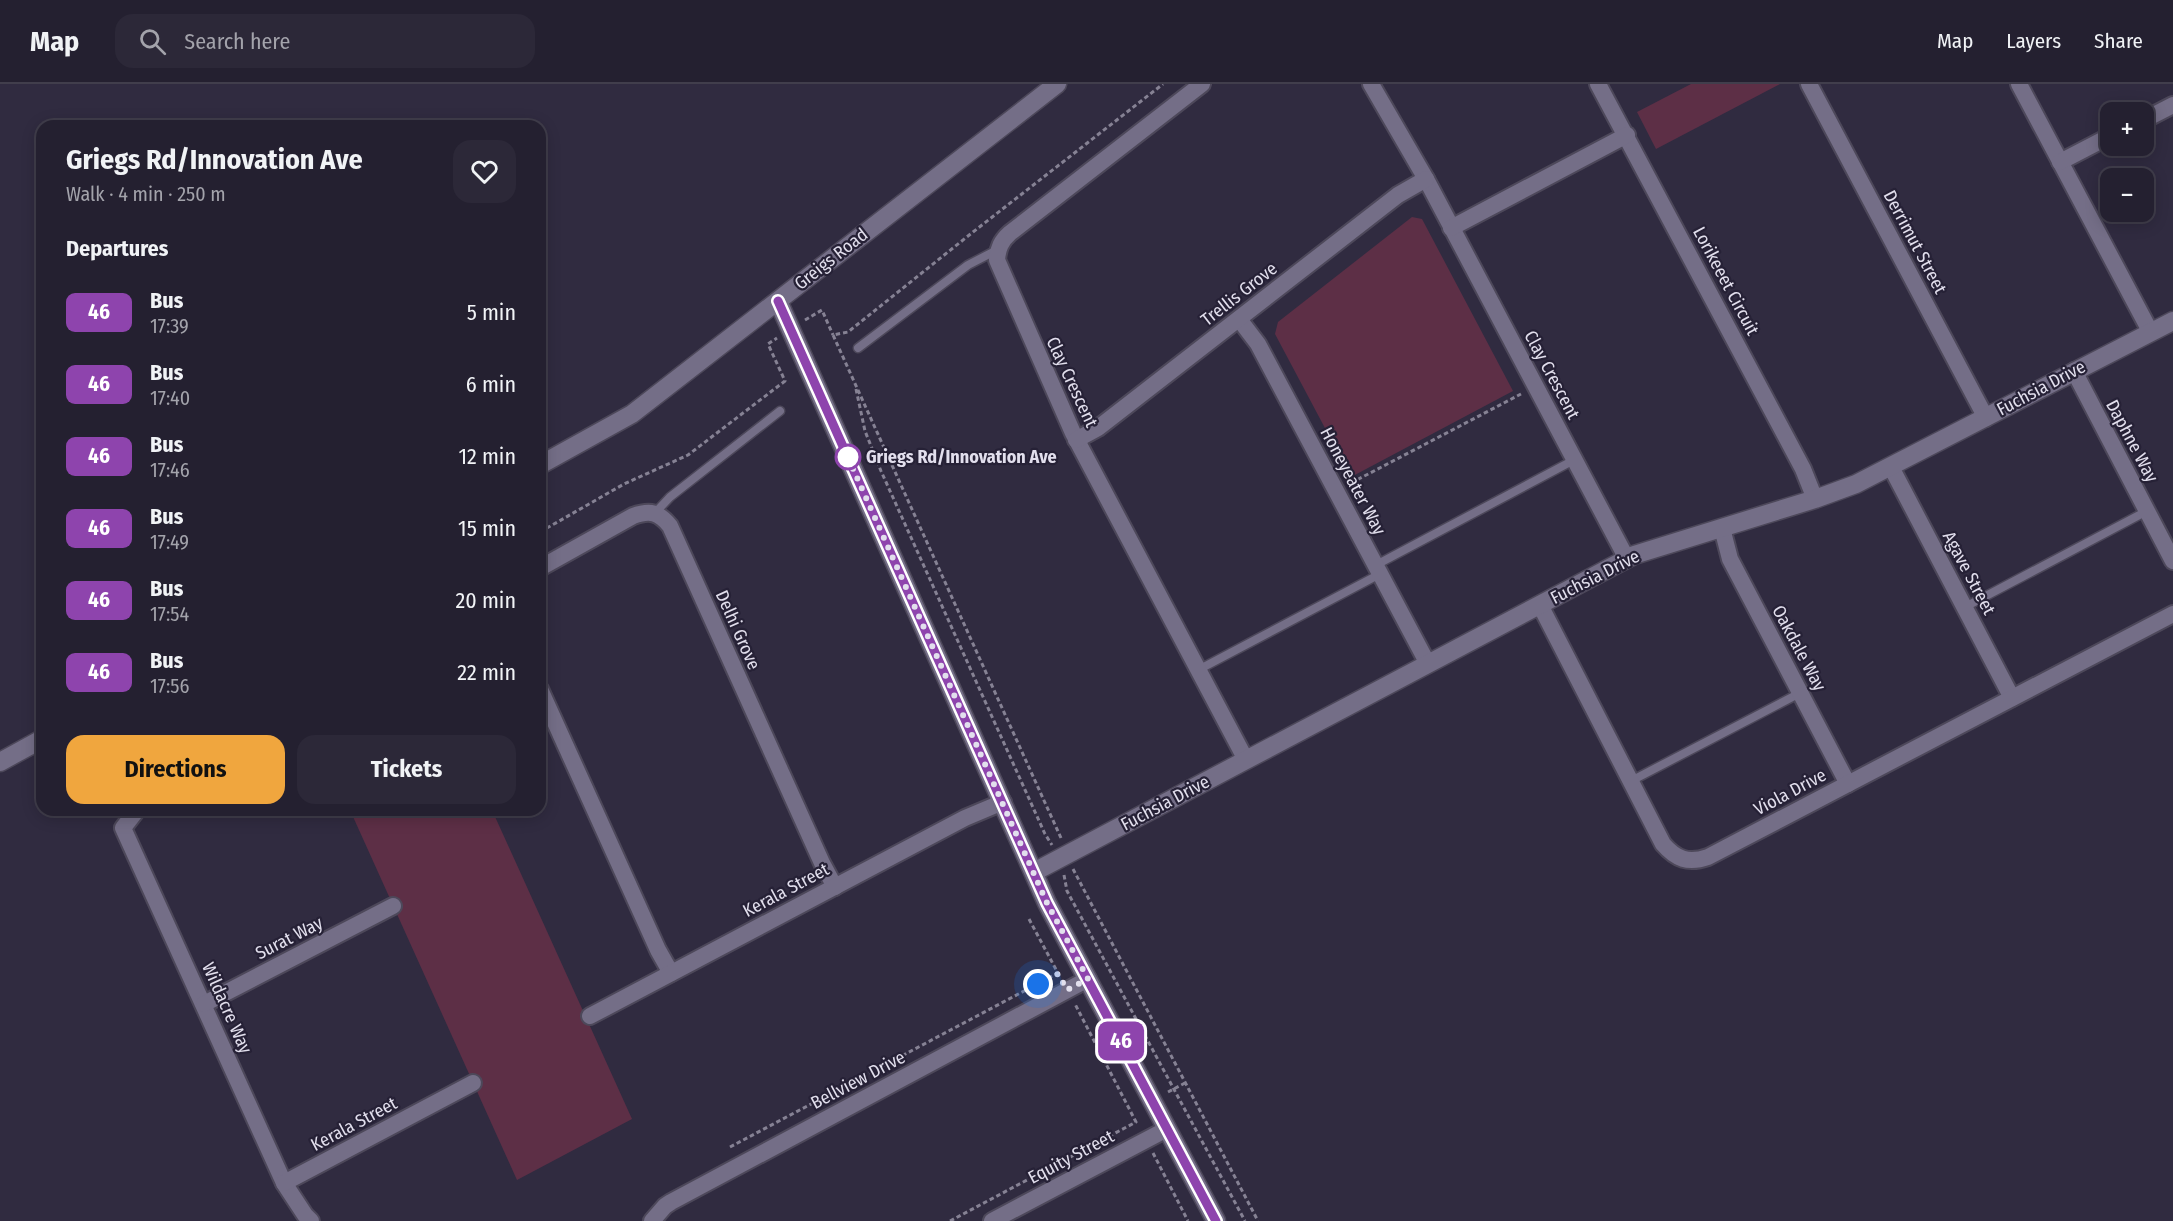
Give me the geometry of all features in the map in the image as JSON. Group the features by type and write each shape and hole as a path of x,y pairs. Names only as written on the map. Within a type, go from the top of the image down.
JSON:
{"street":[{"name":"Greigs Road","path":"546,462 632,414 1057,84"},
{"path":"998,250 1003,239 1010,233 1202,84"},
{"name":"Clay Crescent","path":"1371,84 1426,179 1627,559"},
{"name":"Lorikeeet Circuit","path":"1598,84 1803,469 1815,499"},
{"name":"Derrimut Street","path":"1809,84 1986,418"},
{"path":"2019,84 2150,331"},
{"path":"2154,115 2173,105"},
{"path":"1452,228 1627,135"},
{"path":"2060,162 2100,141"},
{"name":"Trellis Grove","path":"1076,440 1098,428 1398,195 1426,179"},
{"name":"Clay Crescent","path":"998,250 997,260 1000,271 1076,440 1246,760"},
{"path":"778,301 1047,903 1216,1221"},
{"name":"Honeyeater Way","path":"1239,319 1258,344 1428,664"},
{"name":"Fuchsia Drive","path":"1034,872 1627,559 1856,484 2173,321"},
{"name":"Daphne Way","path":"2074,371 2173,561"},
{"name":"Agave Street","path":"1891,466 2012,698"},
{"path":"546,565 633,516 644,512 656,513"},
{"name":"Delhi Grove","path":"656,513 663,517 670,526 812,842 835,887"},
{"name":"Oakdale Way","path":"1722,528 1730,559 1848,784"},
{"name":"Viola Drive","path":"1540,605 1663,844 1682,860 1697,861 2173,614"},
{"path":"546,702 658,950 671,973"},
{"path":"0,762 36,742"},
{"name":"Kerala Street","path":"590,1016 965,818 1003,802"},
{"name":"Wildacre Way","path":"132,816 123,828 284,1183 311,1221"},
{"name":"Surat Way","path":"204,1004 393,906"},
{"name":"Bellview Drive","path":"652,1221 671,1202 1088,979"},
{"name":"Kerala Street","path":"284,1183 473,1083"},
{"name":"Equity Street","path":"992,1221 1167,1129"}],"lane":[{"path":"858,348 968,264 998,250"},
{"path":"656,513 670,497 780,411"},
{"path":"1198,670 1574,460"},
{"path":"1965,607 2147,511"},
{"path":"1631,781 1800,693"}],"path":[{"path":"833,335 848,332 1163,84"},
{"path":"546,529 624,484 688,455 785,381 768,345 822,310 1058,828 1063,856 1064,884 1067,891 1245,1221"},
{"path":"853,378 865,431 881,471 1045,834 1063,856 1258,1221"},
{"path":"1336,491 1536,387"},
{"path":"1029,919 1188,1221"},
{"path":"730,1147 1058,974"},
{"path":"950,1221 1136,1122"}],"shaded area":[{"path":"1691,84 1780,84 1656,149 1637,112"},
{"path":"1412,217 1422,219 1513,391 1351,477 1275,334 1278,322"},
{"path":"353,816 495,816 632,1119 517,1180"}],"bus line":[{"name":"46","path":"778,301 1047,903 1216,1221"}],"place":[{"name":"Griegs Rd/Innovation Ave","path":"848,457"}],"route":[{"path":"848,457 846,453 1047,903 1088,979 1067,990 1058,974 1038,984"}]}
